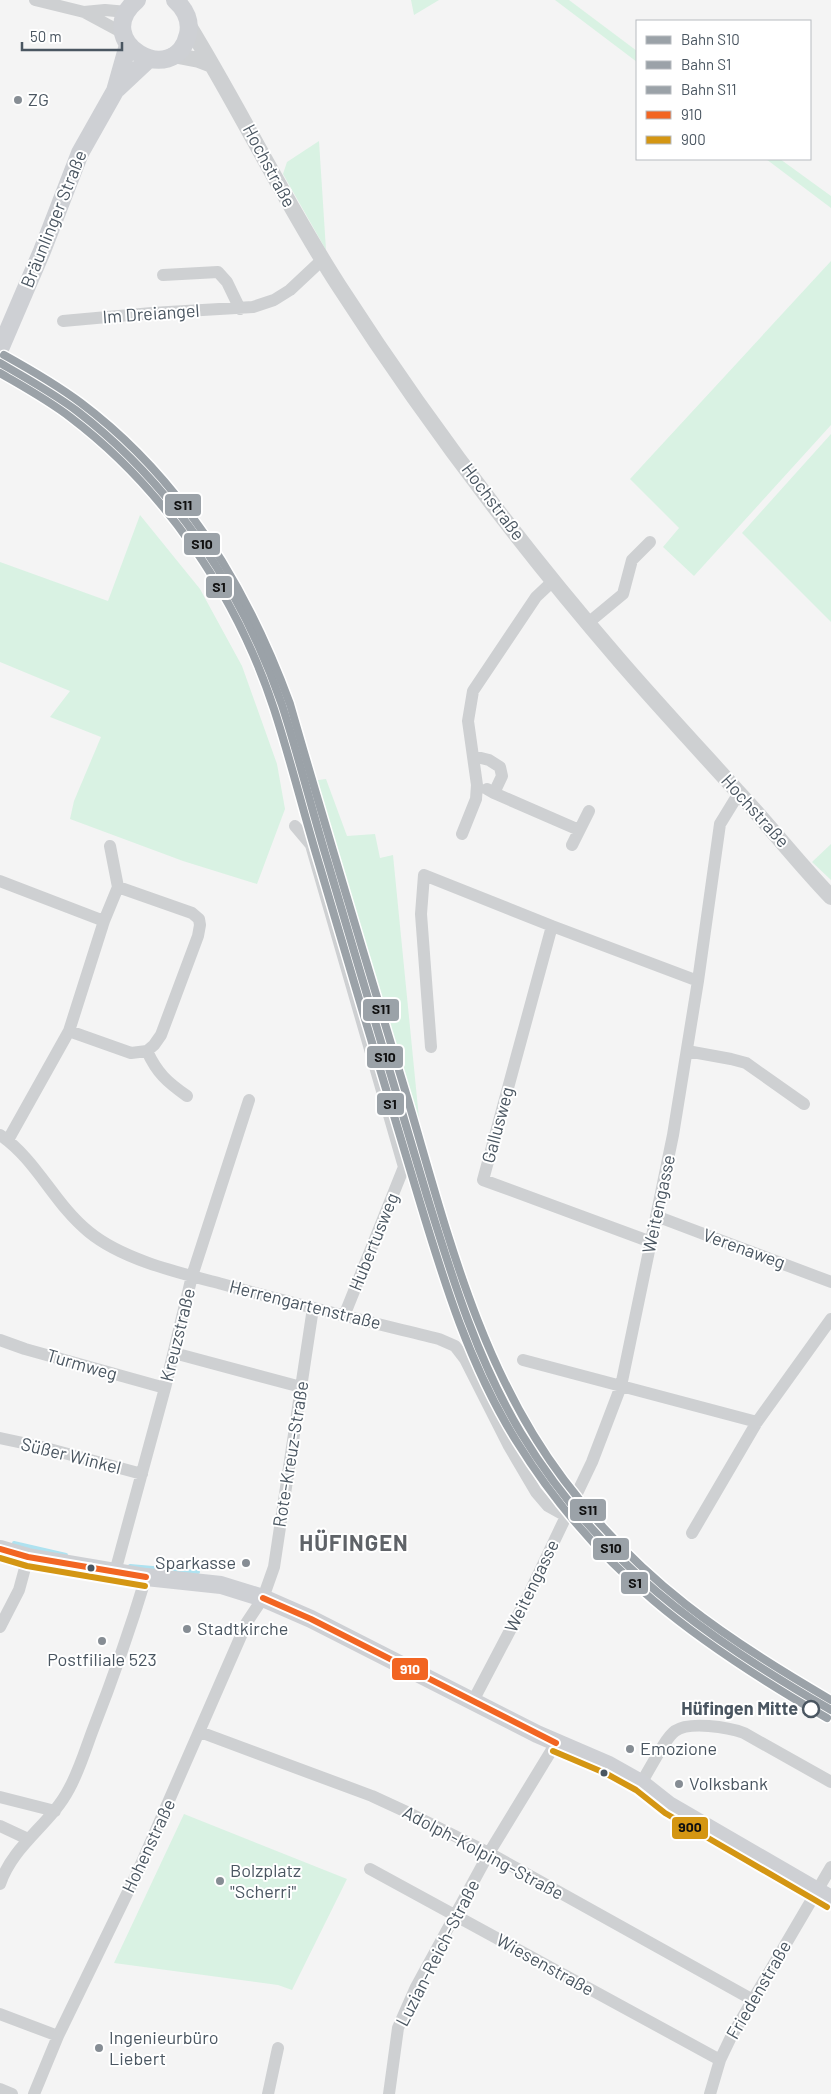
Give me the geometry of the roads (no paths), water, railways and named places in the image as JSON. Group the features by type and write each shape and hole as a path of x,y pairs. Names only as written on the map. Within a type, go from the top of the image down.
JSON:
{"main road":[{"path":"126,39 137,54 148,59 161,60 173,55 185,42 188,26 186,13 180,2"},
{"name":"Bräunlinger Straße","path":"115,91 126,39 123,24 132,6"},
{"name":"Bräunlinger Straße","path":"0,349 42,251 80,153 115,91 148,59"},
{"path":"0,1549 28,1557 146,1577 207,1582 263,1598 310,1619 556,1743 594,1757 641,1783 669,1805 824,1895"}],"street":[{"path":"35,0 84,12 126,39"},
{"path":"84,12 132,6"},
{"name":"Hochstraße","path":"188,26 227,88 322,260 402,379 475,479 553,581 588,623 646,691 831,898"},
{"path":"173,55 212,65"},
{"name":"Im Dreiangel","path":"63,321 253,307 274,300 290,290 322,260"},
{"path":"163,275 218,272 227,282 240,309"},
{"path":"588,623 623,594 632,560 650,542"},
{"path":"462,834 476,799 477,785 468,721 473,691 536,597 553,581"},
{"path":"473,756 489,760 500,767 502,776 494,793"},
{"path":"477,785 579,830"},
{"name":"Weitengasse","path":"473,1701 527,1598 592,1462 620,1386 674,1135 720,824 739,793"},
{"path":"572,845 589,811"},
{"name":"Hubertusweg","path":"295,826 311,845 404,1167 344,1316"},
{"path":"4,1137 69,1031 104,921 118,887 110,846"},
{"path":"431,1047 421,914 424,875 698,981"},
{"path":"0,880 104,921"},
{"path":"69,1031 131,1053 147,1051 154,1045 161,1034 198,936 199,919 192,913 118,887"},
{"name":"Gallusweg","path":"552,926 483,1180 651,1242"},
{"path":"687,1050 731,1058 746,1064 804,1104"},
{"path":"147,1051 155,1068 169,1083 187,1096"},
{"name":"Kreuzstraße","path":"115,1572 165,1388 192,1276 249,1100"},
{"name":"Herrengartenstraße","path":"4,1137 21,1152 65,1208 89,1232 110,1246 134,1257 192,1276 344,1316 439,1338 455,1346 466,1359 509,1446 536,1492 548,1506 566,1516"},
{"name":"Verenaweg","path":"656,1216 831,1282"},
{"name":"Rote-Kreuz-Straße","path":"263,1598 274,1567 313,1308"},
{"path":"692,1534 757,1422 831,1319"},
{"name":"Turmweg","path":"0,1340 25,1349 165,1388"},
{"path":"174,1353 301,1387"},
{"path":"523,1360 757,1422"},
{"name":"Süßer Winkel","path":"0,1438 42,1446 142,1474"},
{"path":"0,1627 19,1590 28,1557"},
{"path":"0,1884 4,1873 28,1840 56,1811 71,1787 102,1707 146,1577"},
{"name":"Hohenstraße","path":"34,2094 58,2036 140,1869 247,1622 263,1598"},
{"path":"641,1783 674,1731 686,1727 711,1726 731,1728 744,1732 831,1782"},
{"name":"Adolph-Kolping-Straße","path":"200,1732 372,1796 489,1853 753,2000"},
{"name":"Luzian-Reich-Straße","path":"388,2094 398,2028 416,1987 489,1853 556,1743"},
{"path":"0,1796 56,1811"},
{"path":"0,1826 28,1840"},
{"name":"Friedenstraße","path":"710,2094 720,2060 731,2037 753,2000 824,1895 831,1867"},
{"name":"Wiesenstraße","path":"370,1869 720,2060"},
{"path":"0,2014 58,2036"},
{"path":"268,2094 278,2048"},
{"path":"0,2089 12,2094"}],"waterway":[{"path":"14,1543 66,1555"},
{"path":"130,1566 198,1572"}],"rail line":[{"name":"S11","path":"4,355 44,378 81,403 117,433 150,466 180,501 207,538 232,577 253,618 290,704 452,1249 488,1346 510,1392 535,1437 564,1480 593,1516 622,1548 653,1577 719,1630 831,1700"},
{"name":"S10","path":"0,363 77,411 112,440 144,472 174,506 201,543 247,621 282,705 402,1113 456,1287 491,1377 521,1433 552,1479 585,1521 620,1558 657,1592 697,1624 739,1653 831,1710"},
{"name":"S1","path":"0,373 45,399 70,417 105,446 137,477 167,511 194,548 240,626 259,667 274,709 381,1074 449,1293 485,1384 517,1442 548,1488 581,1529 616,1566 653,1600 693,1632 735,1661 827,1718"}],"place":[{"name":"ZG","path":"18,100"},
{"name":"Sparkasse","path":"246,1563"},
{"name":"Stadtkirche","path":"187,1629"},
{"name":"Postfiliale 523","path":"102,1641"},
{"name":"Hüfingen Mitte","path":"811,1709"},
{"name":"Emozione","path":"630,1749"},
{"name":"Volksbank","path":"679,1784"},
{"name":"Bolzplatz \"Scherri\"","path":"220,1881"},
{"name":"Ingenieurbüro Liebert","path":"99,2048"}],"district":[{"name":"HÜFINGEN","path":"354,1543"}]}
